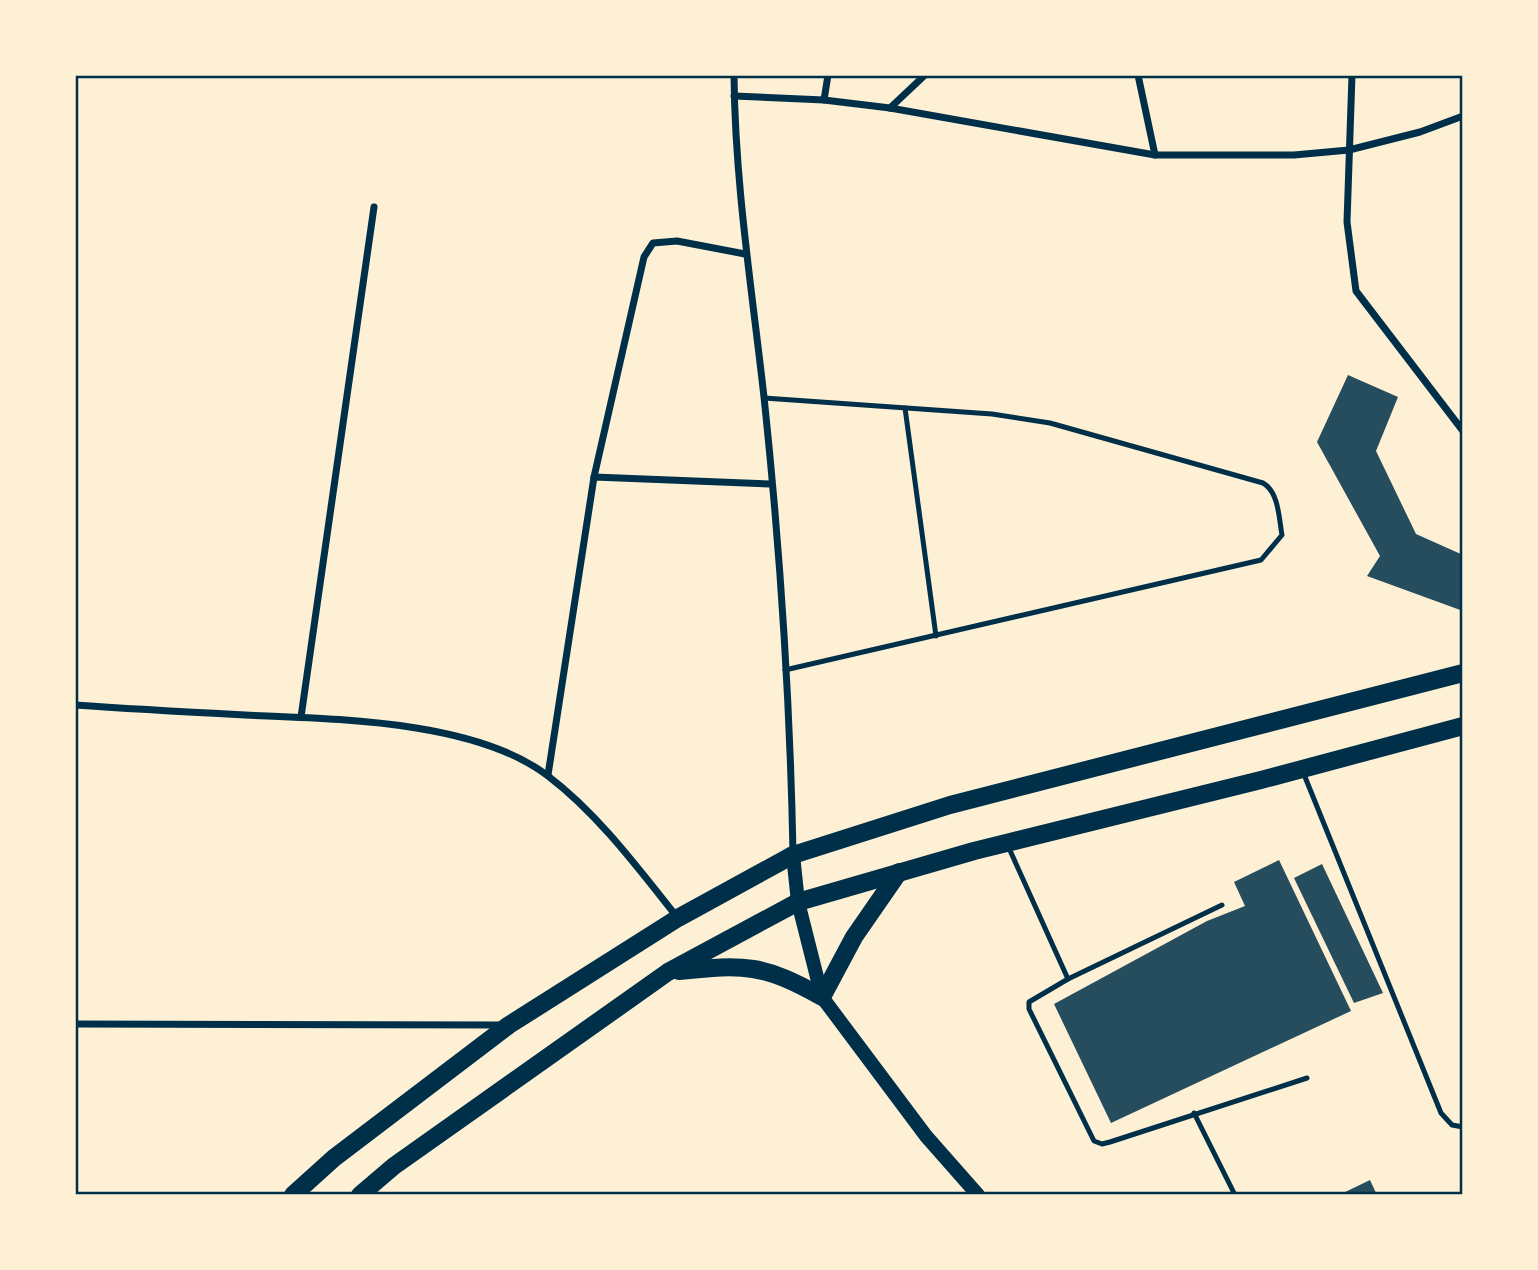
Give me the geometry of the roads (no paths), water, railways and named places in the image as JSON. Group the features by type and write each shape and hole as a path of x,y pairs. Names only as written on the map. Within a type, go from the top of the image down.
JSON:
{"main road":[{"path":"293,1195 334,1158 509,1025 678,918 793,855 950,805 1463,673"},
{"path":"360,1195 404,1159 668,972 798,902 899,872 1463,726"},
{"path":"793,855 798,902 821,997 926,1136 978,1195"},
{"path":"821,997 854,937 899,872"},
{"path":"668,972 733,965 750,966 780,974 821,997"}],"street":[{"path":"734,75 745,254 764,398 771,484 785,670 793,855"},
{"path":"824,100 828,75"},
{"path":"890,108 925,75"},
{"path":"1138,75 1155,155"},
{"path":"1352,75 1347,222 1356,291 1463,431"},
{"path":"734,96 824,100 890,108 1155,155 1294,155 1349,150 1420,132 1463,116"},
{"path":"301,717 373,207"},
{"path":"548,775 594,477 644,257 653,243 677,241 745,254"},
{"path":"594,477 771,484"},
{"path":"75,705 301,717 404,726 500,748 548,775 632,861 678,918"},
{"path":"75,1024 509,1025"}],"lane":[{"path":"764,398 992,414 1050,423 1263,483 1269,486 1275,499 1282,535 1261,560 785,670"},
{"path":"905,408 936,636"},
{"path":"1302,769 1441,1114 1452,1125 1463,1127"},
{"path":"1006,844 1068,979"},
{"path":"1222,905 1068,979 1029,1002 1029,1009 1094,1141 1110,1142 1307,1078"},
{"path":"1194,1113 1235,1195"}]}
